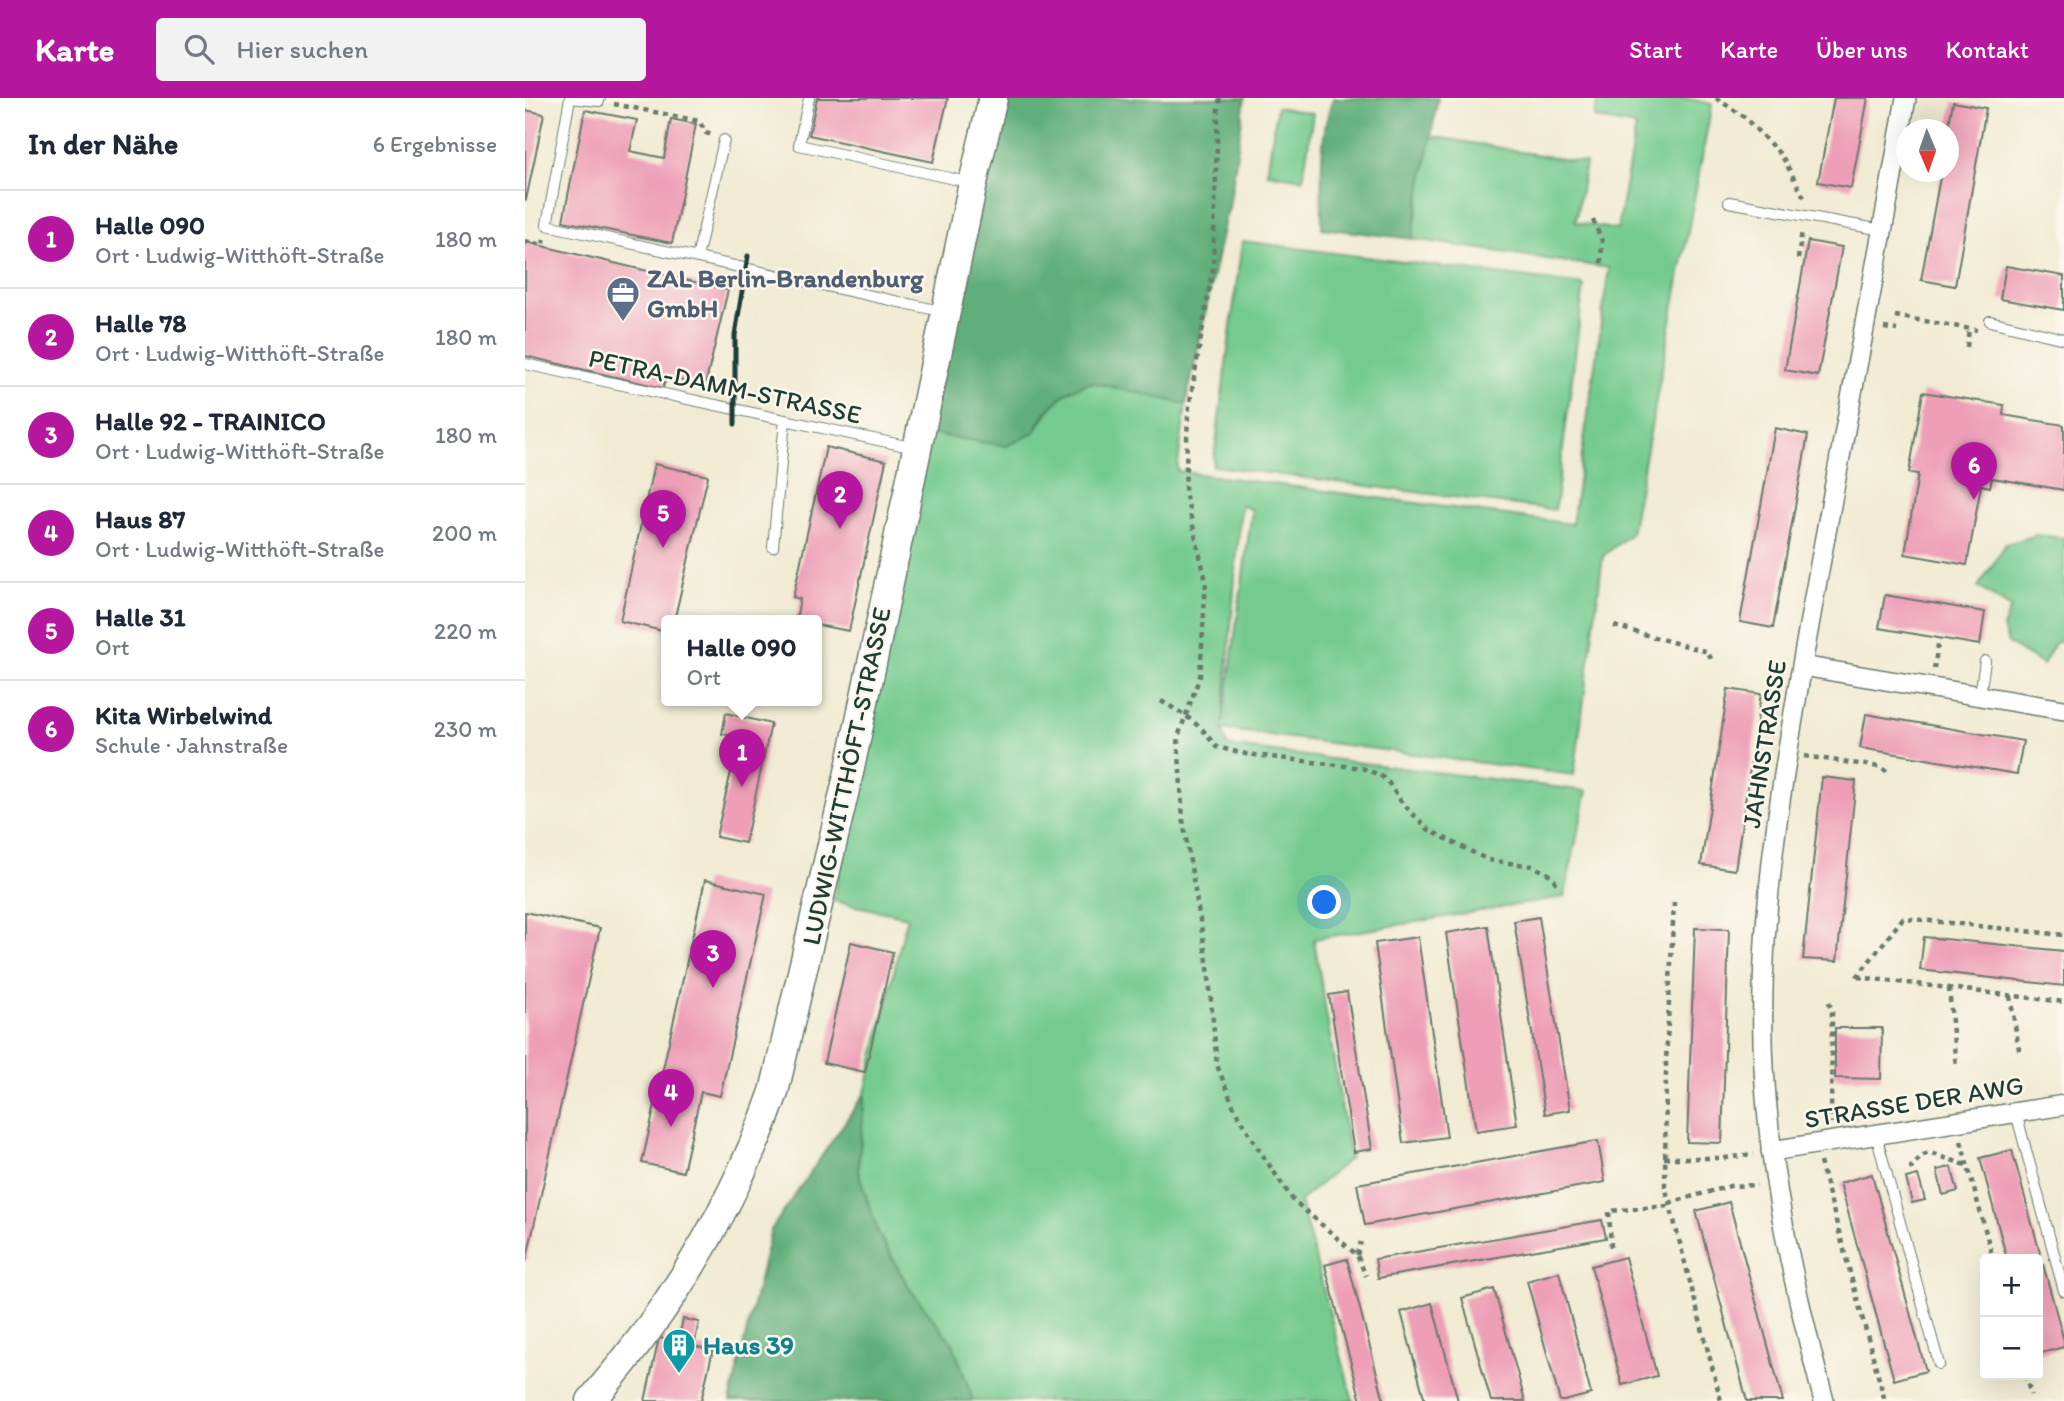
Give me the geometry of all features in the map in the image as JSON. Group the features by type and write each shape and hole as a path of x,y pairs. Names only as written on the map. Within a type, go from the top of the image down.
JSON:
{"street":[{"name":"JAHNSTRASSE","path":"1824,1401 1796,1294 1781,1222 1771,1151 1764,1070 1767,909 1787,753 1906,98"},
{"name":"LUDWIG-WITTHÖFT-STRASSE","path":"591,1401 621,1367 703,1247 734,1191 761,1131 774,1092 850,768 990,100"},
{"path":"1802,666 2064,709"},
{"name":"STRASSE DER AWG","path":"1771,1151 2064,1105"}],"lane":[{"path":"600,100 571,98 547,225 945,312"},
{"path":"809,98 799,145 973,183"},
{"path":"697,258 724,140"},
{"path":"1729,202 1882,230"},
{"path":"1990,321 2064,339"},
{"name":"PETRA-DAMM-STRASSE","path":"525,365 917,448"},
{"path":"773,547 785,420"},
{"path":"1980,695 1985,661"},
{"path":"2016,1113 2064,1291"},
{"path":"1876,1135 1939,1364"}],"path":[{"path":"1220,98 1213,267 1188,413 1185,492 1206,581 1200,676 1178,737 1183,820 1208,967 1217,1065 1233,1105 1293,1200 1357,1255 1366,1276"},
{"path":"1716,98 1743,116 1782,156 1804,200 1821,218"},
{"path":"600,100 699,121 706,133 724,140"},
{"path":"1798,259 1804,216"},
{"path":"1593,220 1602,242 1601,266"},
{"path":"1966,347 1969,328"},
{"path":"1614,626 1708,652 1711,659"},
{"path":"1934,664 1939,638"},
{"path":"1161,701 1185,715 1203,730 1216,747 1246,754 1362,768 1380,775 1402,803 1429,830 1488,860 1532,866 1549,874 1558,885"},
{"path":"1787,753 1880,767 1891,774"},
{"path":"1674,902 1665,1061 1664,1158 1669,1205 1721,1401"},
{"path":"2064,935 1903,918 1857,977 2064,1002"},
{"path":"1949,988 1956,1067"},
{"path":"2010,996 2020,1055"},
{"path":"1829,1002 1832,1011 1823,1143 1885,1401"},
{"path":"1956,1123 1992,1254"},
{"path":"1912,1170 1911,1167 1923,1155 1930,1153 1967,1166"},
{"path":"1664,1158 1735,1157"},
{"path":"1611,1247 1609,1211 1669,1205 1741,1186"},
{"path":"1357,1255 1361,1242"},
{"path":"2026,1380 2031,1395"}],"green space":[{"path":"1005,98 1245,98 1229,208 1186,404 1091,382 1068,391 1045,413 1034,433 1007,446 929,434"},
{"path":"1333,98 1438,98 1412,239 1322,228 1323,145"},
{"path":"1598,98 1685,98 1712,104 1631,533 1603,556 1574,775 1222,729 1227,746 1587,791 1564,897 1314,939 1350,1158 1300,1201 1353,1401 973,1401 953,1344 910,1289 878,1233 858,1171 865,1093 907,917 833,901 929,434 1034,433 1050,409 1063,396 1079,386 1096,383 1186,404 1177,471 1572,524 1609,268 1412,239 1431,136 1586,163 1575,222 1617,230 1636,126 1594,118","holes":["1241,505 1252,510 1223,723"]},
{"path":"1277,107 1313,113 1303,179 1267,173"},
{"path":"1242,241 1584,285 1555,510 1213,466"},
{"path":"2037,535 2064,538 2064,640 2055,643 2043,665 2008,643 2003,627 2011,608 1978,587 2006,544"},
{"path":"865,1093 858,1171 878,1233 910,1289 953,1344 973,1401 730,1401 771,1230"}],"building":[{"path":"817,98 948,98 933,162 809,135"},
{"path":"1834,98 1868,98 1851,188 1818,182"},
{"path":"1953,102 1986,108 1955,286 1921,280 1939,182 1959,182 1959,119 1950,119"},
{"path":"525,110 544,114 526,200 525,199"},
{"path":"585,110 637,120 630,151 664,158 671,119 696,124 672,243 563,221"},
{"path":"1808,241 1842,247 1818,376 1785,370"},
{"name":"ZAL Berlin-Brandenburg GmbH","path":"525,242 728,290 705,386 666,377 663,388 525,356"},
{"path":"2006,266 2064,276 2064,310 2000,299"},
{"path":"1923,392 2004,405 2003,415 2064,425 2064,490 1992,478 1990,487 1981,485 1967,565 1905,554 1918,474 1909,473"},
{"path":"1775,428 1808,435 1773,628 1740,622"},
{"path":"826,447 886,461 849,631 822,626 822,615 797,615 800,599 793,597"},
{"path":"654,464 708,476 675,615 661,615 661,631 620,621"},
{"path":"1885,595 1985,612 1980,645 1879,628"},
{"path":"1728,689 1761,694 1735,870 1701,865"},
{"path":"726,713 771,724 745,843 716,837 739,737 722,734"},
{"path":"1866,714 2023,741 2017,774 1860,748"},
{"path":"1822,777 1856,781 1837,961 1803,959"},
{"path":"705,880 766,894 720,1096 701,1092 683,1172 642,1163"},
{"path":"525,912 600,928 526,1262 525,1261"},
{"path":"1539,917 1570,1110 1545,1114 1514,921"},
{"path":"1488,926 1517,1125 1476,1131 1446,933"},
{"path":"1695,928 1729,929 1722,1143 1687,1142"},
{"path":"1418,937 1447,1137 1403,1143 1375,943"},
{"path":"1924,937 2064,951 2064,986 1920,970"},
{"path":"851,942 893,952 865,1072 824,1063"},
{"path":"1347,992 1372,1149 1354,1152 1329,995"},
{"path":"1835,1028 1882,1028 1881,1079 1835,1078"},
{"path":"1598,1141 1605,1182 1365,1225 1357,1184"},
{"path":"2012,1150 2040,1254 2006,1254 1980,1158"},
{"path":"1951,1167 1958,1191 1943,1195 1937,1170"},
{"path":"1872,1174 1926,1371 1894,1380 1840,1183"},
{"path":"1918,1175 1925,1200 1912,1203 1906,1178"},
{"path":"1729,1202 1783,1401 1747,1401 1696,1211"},
{"path":"1602,1220 1606,1238 1378,1278 1375,1259"},
{"path":"1625,1257 1657,1376 1622,1385 1591,1266"},
{"path":"1347,1259 1384,1401 1361,1401 1325,1265"},
{"path":"2043,1264 2064,1341 2064,1347 2043,1353"},
{"path":"1559,1272 1591,1394 1564,1401 1560,1401 1527,1281"},
{"path":"1494,1289 1525,1401 1491,1401 1462,1298"},
{"path":"1432,1303 1458,1401 1425,1401 1401,1312"},
{"name":"Haus 39","path":"683,1319 699,1322 694,1346 713,1350 701,1401 645,1401 659,1338 678,1342"}],"railway":[{"path":"735,424 735,335 748,256"}],"place":[{"name":"ZAL Berlin-Brandenburg GmbH","path":"623,323"},
{"name":"Kita Wirbelwind","path":"1974,500"},
{"name":"Halle 78","path":"840,529"},
{"name":"Halle 31","path":"663,548"},
{"name":"Halle 090","path":"742,787"},
{"name":"Halle 92 - TRAINICO","path":"713,988"},
{"name":"Haus 87","path":"671,1127"},
{"name":"Haus 39","path":"679,1375"}]}
